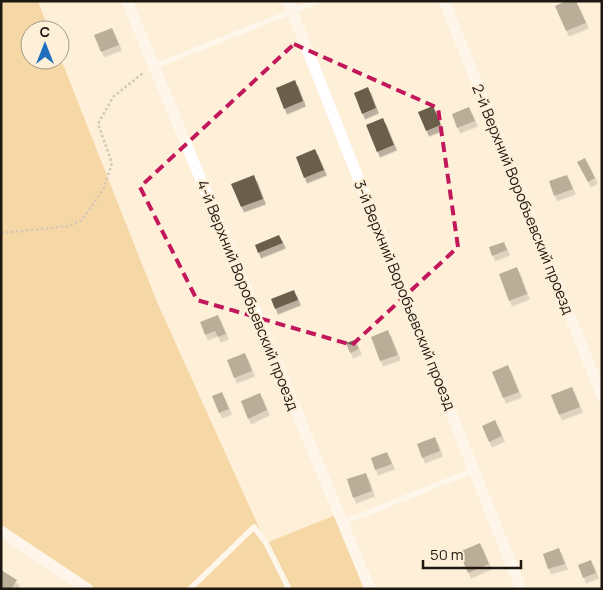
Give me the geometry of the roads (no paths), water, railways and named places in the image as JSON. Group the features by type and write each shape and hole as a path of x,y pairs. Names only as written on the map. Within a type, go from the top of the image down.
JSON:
{"street":[{"name":"4-й Верхний Воробъевский проезд","path":"127,1 370,589"},
{"name":"2-й Верхний Воробъевский проезд","path":"444,1 602,396"},
{"name":"3-й Верхний Воробъевский проезд","path":"290,7 521,589"},
{"path":"1,530 88,589"}],"lane":[{"path":"153,67 290,7 318,1"},
{"path":"342,523 474,470"},
{"path":"190,589 254,527 266,543 289,589"}]}
